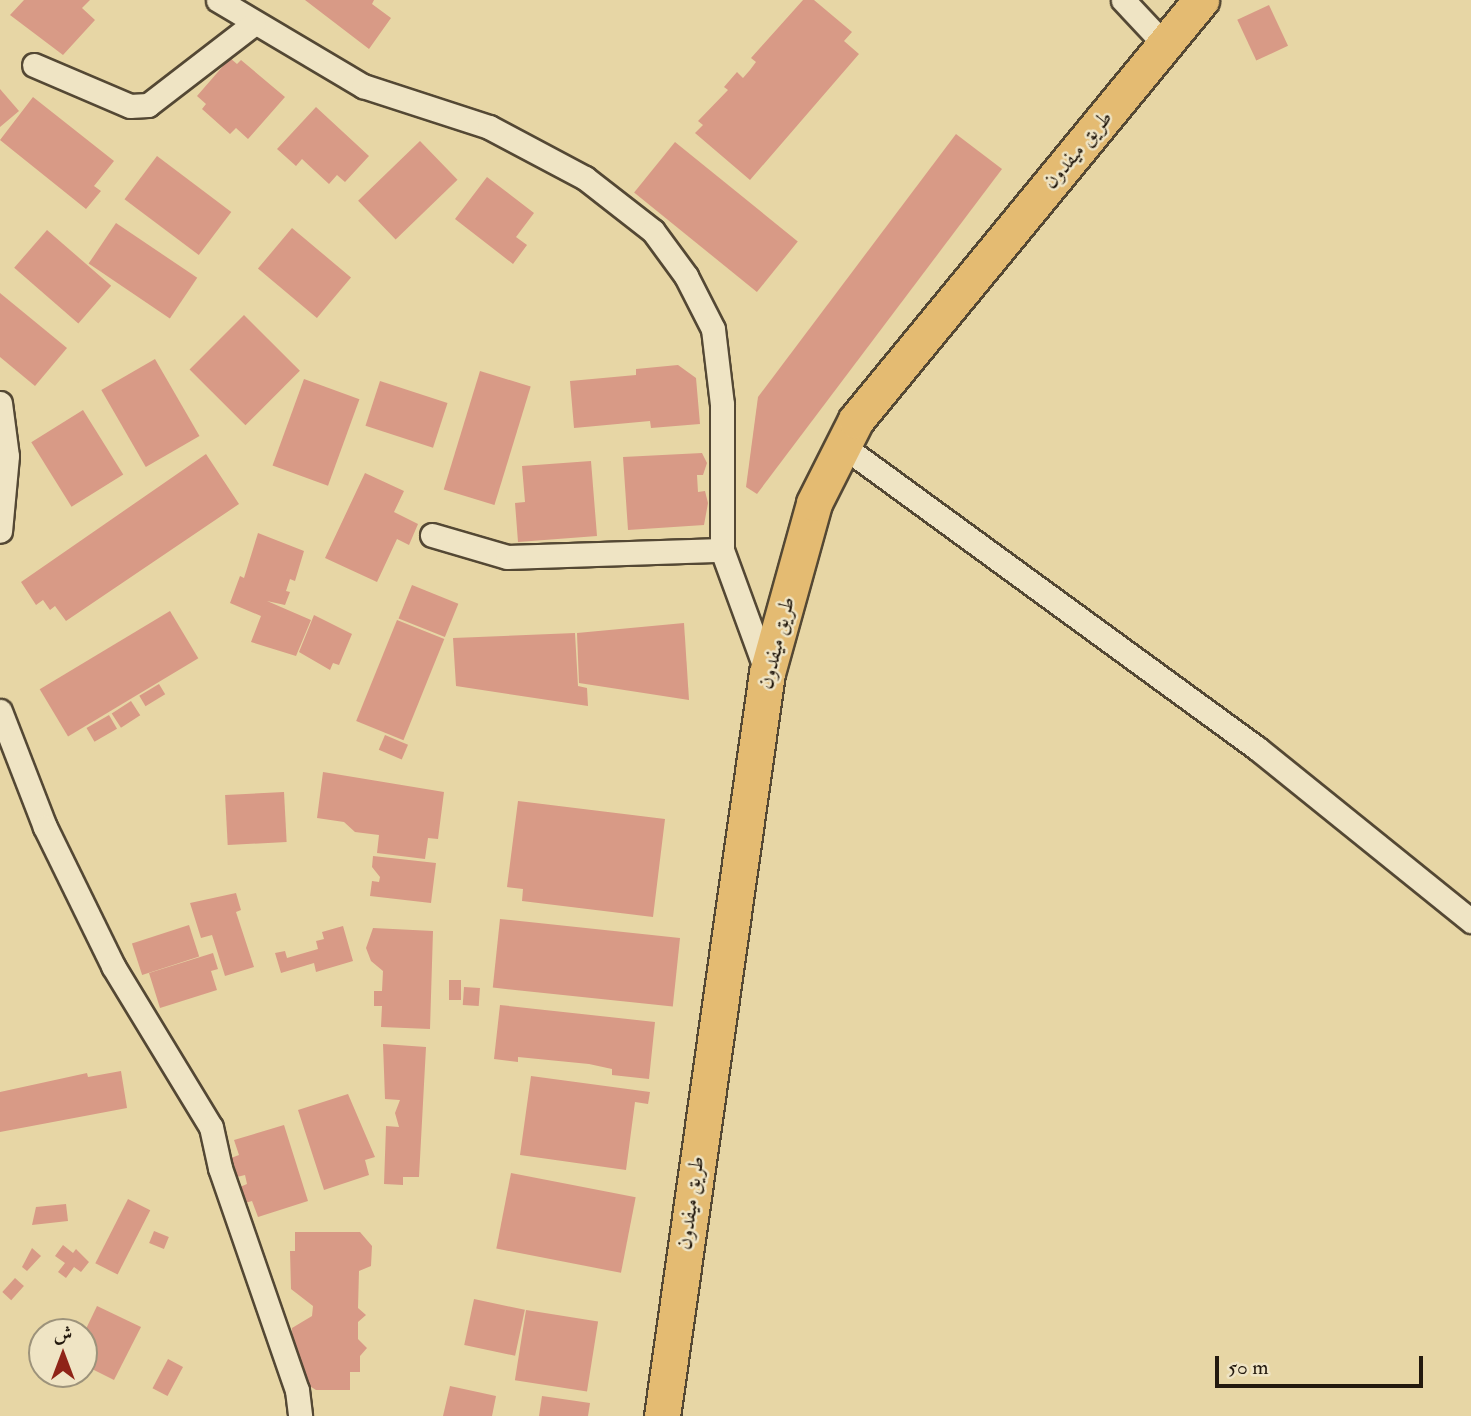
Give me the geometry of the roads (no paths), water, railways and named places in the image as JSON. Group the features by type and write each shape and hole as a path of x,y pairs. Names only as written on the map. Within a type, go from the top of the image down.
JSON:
{"main road":[{"name":"طريق ميفدون","path":"662,1416 767,673 814,503 856,420 947,305 1167,47 1201,0"}],"street":[{"path":"218,0 253,24 363,86 489,127 585,178 653,231 686,276 713,329 722,404 722,550 767,673"},
{"path":"1123,0 1167,47"},
{"path":"34,65 130,106 148,105 253,24"},
{"path":"0,403 7,456 0,531"},
{"path":"843,446 1258,749 1471,921"},
{"path":"432,535 507,557 722,550"},
{"path":"0,711 45,827 113,966 211,1127 220,1168 297,1390 300,1416"}]}
